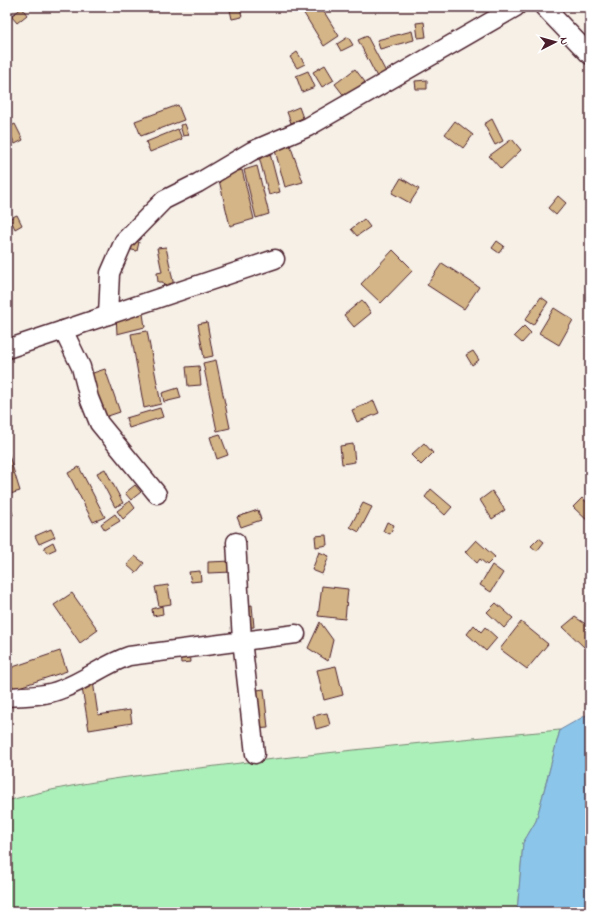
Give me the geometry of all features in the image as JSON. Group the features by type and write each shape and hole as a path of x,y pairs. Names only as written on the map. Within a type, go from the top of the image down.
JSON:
{"street":[{"path":"108,315 110,273 124,241 164,200 198,183 252,151 308,127 516,7"},
{"path":"544,7 590,55"},
{"path":"7,349 275,260"},
{"path":"63,330 81,367 89,398 99,423 157,494"},
{"path":"236,542 242,640 255,754"},
{"path":"7,697 60,690 76,683 112,661 129,656 296,634"}],"green space":[{"path":"560,730 536,821 523,843 517,912 7,912 7,801 60,788 142,775 350,750"}],"water":[{"path":"590,713 590,912 517,912 523,843 536,821 560,730"}],"building":[{"path":"240,7 242,17 232,19 230,10"},
{"path":"300,7 321,7 339,36 324,46"},
{"path":"22,8 27,15 17,23 11,16"},
{"path":"424,22 426,37 418,38 416,23"},
{"path":"412,31 414,40 380,49 377,40"},
{"path":"367,36 387,74 378,79 358,40"},
{"path":"348,37 353,45 341,51 337,44"},
{"path":"297,52 305,64 297,68 290,57"},
{"path":"325,65 334,80 322,87 313,72"},
{"path":"355,69 365,82 345,97 335,84"},
{"path":"308,71 315,87 302,92 296,76"},
{"path":"427,80 427,89 416,89 415,81"},
{"path":"178,105 184,120 141,136 135,121"},
{"path":"299,107 303,118 291,123 287,112"},
{"path":"492,119 503,141 495,145 484,124"},
{"path":"455,121 473,135 463,148 445,134"},
{"path":"15,124 23,140 15,144 7,128"},
{"path":"185,124 189,135 183,136 180,125"},
{"path":"178,129 182,139 150,152 146,142"},
{"path":"288,139 303,182 285,187 273,143"},
{"path":"512,139 521,150 501,169 489,156"},
{"path":"269,150 280,192 269,195 258,153"},
{"path":"257,166 269,214 256,218 244,170"},
{"path":"242,170 254,219 230,226 218,176"},
{"path":"401,178 419,189 410,203 392,193"},
{"path":"558,196 566,203 556,215 548,208"},
{"path":"17,215 22,225 15,229 10,218"},
{"path":"364,219 370,227 357,236 351,229"},
{"path":"129,240 139,242 137,251 127,249"},
{"path":"497,241 504,246 499,253 492,248"},
{"path":"166,247 175,291 165,293 163,282 158,282 157,273 162,272 157,248"},
{"path":"393,250 413,270 381,303 361,284"},
{"path":"442,263 479,287 464,309 427,285"},
{"path":"541,297 548,302 533,325 525,320"},
{"path":"362,300 371,313 354,327 344,315"},
{"path":"142,307 145,327 117,334 116,316"},
{"path":"554,308 573,320 559,345 539,333"},
{"path":"207,322 213,356 204,358 198,324"},
{"path":"524,326 531,333 522,343 514,336"},
{"path":"147,331 161,404 144,408 131,334"},
{"path":"473,351 479,360 472,365 466,355"},
{"path":"216,360 230,428 217,431 203,363"},
{"path":"199,366 201,385 188,386 186,367"},
{"path":"105,369 120,412 102,418 87,375"},
{"path":"178,388 181,398 164,402 162,393"},
{"path":"374,401 379,413 357,422 352,410"},
{"path":"160,408 163,417 129,428 126,418"},
{"path":"220,434 228,455 217,459 210,437"},
{"path":"424,443 433,453 421,465 411,455"},
{"path":"353,444 355,462 342,464 340,446"},
{"path":"7,449 20,491 7,495"},
{"path":"79,467 105,517 93,522 68,473"},
{"path":"105,469 123,503 115,507 97,473"},
{"path":"135,485 141,492 131,500 125,493"},
{"path":"431,489 452,507 445,515 425,497"},
{"path":"492,491 505,510 492,519 480,500"},
{"path":"582,498 590,505 590,523 573,507"},
{"path":"8,500 13,515 7,517 7,501"},
{"path":"130,501 135,508 123,519 117,511"},
{"path":"363,503 372,507 359,532 350,527"},
{"path":"258,510 261,520 241,527 237,517"},
{"path":"115,514 120,521 105,530 101,524"},
{"path":"387,522 394,525 390,534 383,531"},
{"path":"51,529 55,537 39,544 35,536"},
{"path":"326,535 327,545 316,547 315,536"},
{"path":"539,538 544,542 537,551 531,546"},
{"path":"476,540 495,557 487,565 480,559 477,563 465,552"},
{"path":"53,542 56,549 47,553 44,547"},
{"path":"319,552 329,556 322,574 312,570"},
{"path":"135,556 144,563 136,573 127,565"},
{"path":"232,561 233,572 208,573 208,562"},
{"path":"492,565 503,573 491,592 480,585"},
{"path":"200,571 201,581 191,582 189,572"},
{"path":"168,585 171,604 159,606 155,587"},
{"path":"322,586 348,589 345,619 318,616"},
{"path":"72,593 98,630 80,643 54,605"},
{"path":"496,603 513,618 504,628 487,612"},
{"path":"252,605 254,627 243,628 241,607"},
{"path":"162,606 163,614 153,616 152,609"},
{"path":"575,617 590,627 590,642 585,648 563,627"},
{"path":"320,622 333,640 328,661 308,648"},
{"path":"521,622 548,644 527,669 500,649"},
{"path":"474,625 481,632 485,627 497,638 486,651 467,634"},
{"path":"190,650 191,662 181,663 180,651"},
{"path":"60,651 67,671 13,689 7,669"},
{"path":"336,666 343,695 324,700 317,670"},
{"path":"93,681 98,715 130,710 132,723 89,730 81,682"},
{"path":"264,689 268,728 254,729 250,691"},
{"path":"327,713 330,725 316,729 313,716"}]}
